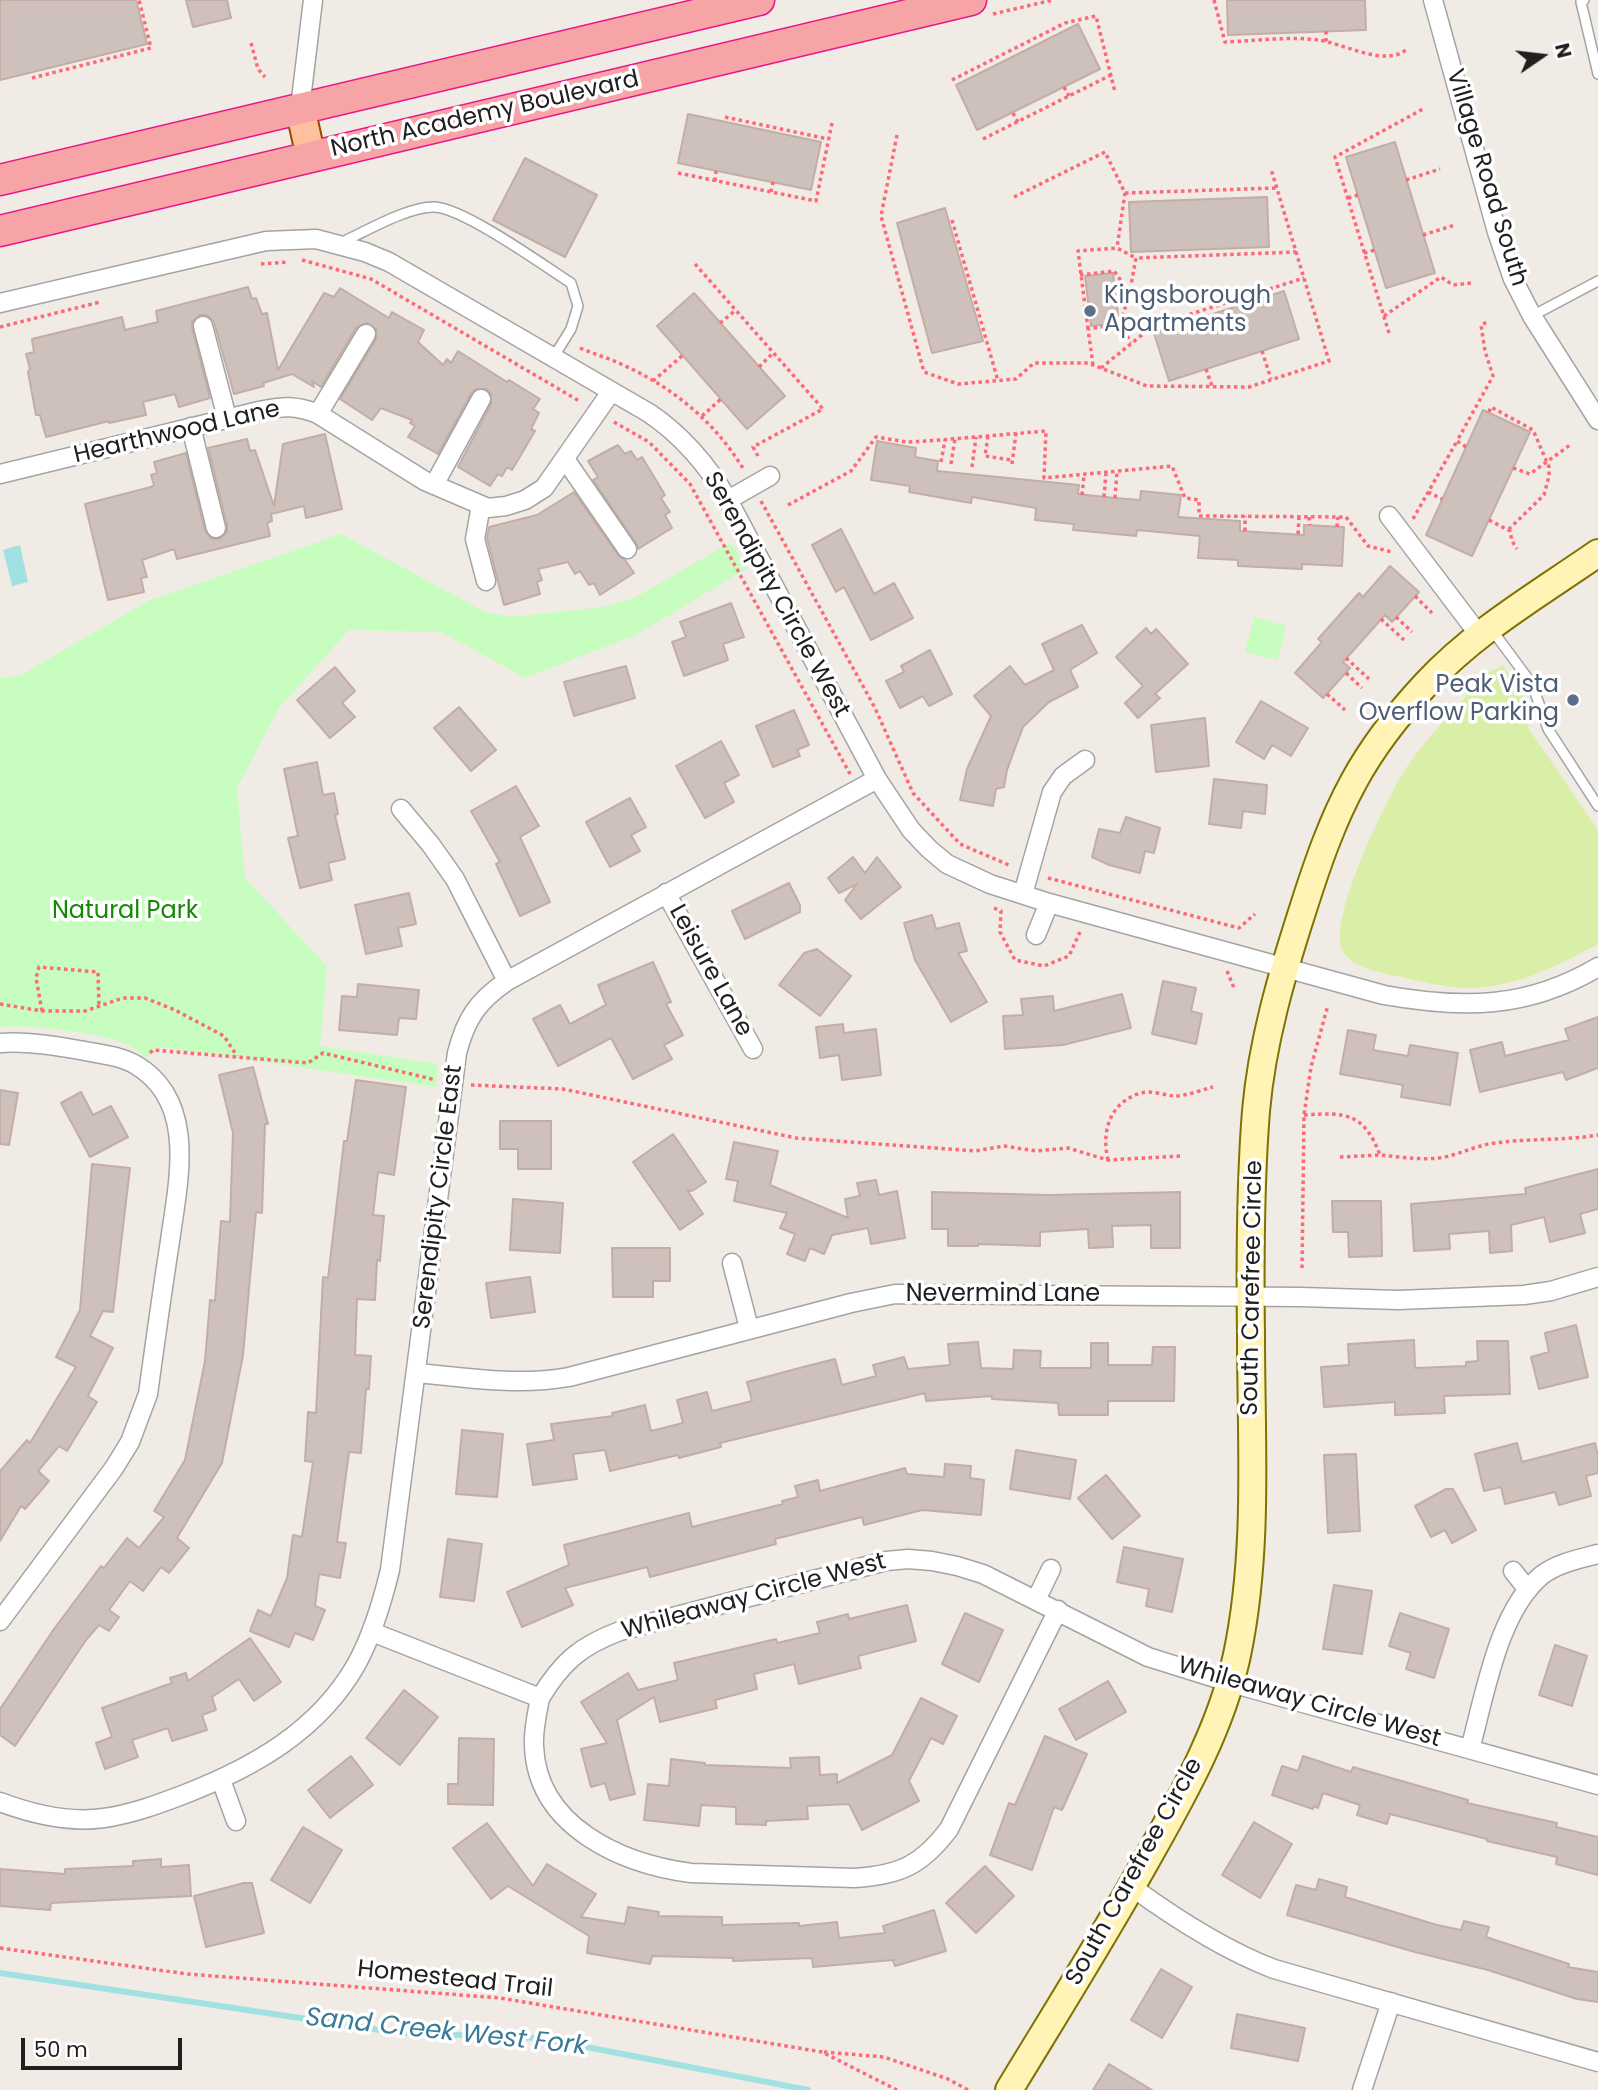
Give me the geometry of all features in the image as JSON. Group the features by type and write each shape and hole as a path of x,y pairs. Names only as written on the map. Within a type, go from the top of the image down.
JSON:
{"highway":[{"name":"North Academy Boulevard","path":"0,180 759,0"},
{"name":"North Academy Boulevard","path":"0,231 971,0"}],"main road":[{"path":"300,108 311,157"},
{"name":"South Carefree Circle","path":"1009,2090 1132,1887 1175,1810 1201,1757 1230,1683 1250,1564 1251,1297 1256,1108 1284,967 1316,868 1355,779 1377,744 1428,681 1485,632 1598,553"}],"street":[{"path":"300,108 313,0"},
{"name":"Village Road South","path":"1433,0 1497,232 1513,279 1532,316 1598,420"},
{"name":"Serendipity Circle West","path":"0,303 266,241 316,239 388,262 671,428 714,476 877,779 911,830 947,864 990,884 1049,903 1384,995 1431,1003 1462,1004 1526,998 1552,991 1598,967"},
{"path":"203,326 227,418"},
{"path":"318,414 366,334"},
{"name":"Hearthwood Lane","path":"0,474 227,418 282,407 301,407 318,414 434,485 488,508 506,506 525,500 544,488 611,392"},
{"path":"434,485 481,399"},
{"path":"191,427 216,528"},
{"path":"565,459 627,549"},
{"path":"728,500 770,476"},
{"path":"481,505 475,539 485,581"},
{"path":"1389,516 1485,632"},
{"path":"1023,894 1052,792 1063,776 1085,760"},
{"name":"Serendipity Circle East","path":"0,1802 26,1812 80,1819 104,1818 156,1805 221,1780 272,1752 295,1737 315,1717 355,1666 372,1632 390,1570 454,1084 462,1031 473,1011 487,994 507,981 877,779"},
{"path":"401,809 432,845 455,879 507,981"},
{"name":"Leisure Lane","path":"666,893 753,1049"},
{"path":"1036,935 1049,903"},
{"path":"0,1043 62,1047 110,1055 135,1065 157,1083 169,1099 175,1116 181,1163 148,1394 130,1442 114,1468 0,1621"},
{"path":"732,1263 749,1328"},
{"name":"Nevermind Lane","path":"418,1373 509,1383 541,1382 569,1377 872,1297 895,1294 1398,1300 1551,1292 1598,1278"},
{"path":"1470,1749 1504,1630 1513,1610 1542,1576 1557,1566 1598,1554"},
{"name":"Whileaway Circle West","path":"540,1698 554,1675 573,1655 596,1640 620,1631 886,1561 908,1559 932,1561 983,1574 1148,1657 1230,1683 1598,1785"},
{"path":"1036,1600 1051,1569"},
{"path":"1513,1571 1528,1590"},
{"path":"372,1632 540,1698 534,1726 534,1748 545,1789 573,1825 594,1842 641,1863 691,1873 855,1878 901,1871 918,1862 935,1847 949,1829 1058,1611"},
{"path":"221,1780 236,1821"},
{"path":"1132,1887 1167,1913 1251,1960 1598,2062"},
{"path":"1363,2090 1391,2002"}],"lane":[{"path":"1584,0 1581,2 1598,74"},
{"path":"338,244 408,213 435,207 461,214 571,283 578,306 571,329 553,358"},
{"path":"1532,316 1598,281"},
{"path":"1485,632 1532,684 1548,729 1598,806"}],"path":[{"path":"32,78 151,48 139,0"},
{"path":"1214,0 1225,42 1315,39 1375,56 1402,54 1408,49"},
{"path":"952,80 1065,23 1096,16 1115,92"},
{"path":"1326,31 1326,42"},
{"path":"1268,33 1269,41"},
{"path":"1039,36 1042,43"},
{"path":"251,43 258,69 265,77"},
{"path":"988,62 990,68"},
{"path":"983,139 1111,75"},
{"path":"1064,87 1069,96"},
{"path":"1389,333 1335,157 1423,108"},
{"path":"1013,113 1018,122"},
{"path":"725,117 828,139"},
{"path":"678,173 816,201 832,123"},
{"path":"897,135 881,216 924,372 958,384 1016,379 1034,363 1093,365 1147,386 1250,387 1329,361 1271,169"},
{"path":"1014,197 1105,152 1125,193 1117,248"},
{"path":"1406,180 1440,169"},
{"path":"715,181 716,171"},
{"path":"771,192 773,182"},
{"path":"1125,193 1277,188"},
{"path":"1227,190 1227,198"},
{"path":"1169,191 1169,201"},
{"path":"1348,198 1358,195"},
{"path":"952,220 998,381"},
{"path":"1423,235 1455,225"},
{"path":"1093,365 1078,251 1117,248 1136,258 1296,252"},
{"path":"1229,248 1229,254"},
{"path":"1364,253 1375,250"},
{"path":"1171,251 1171,256"},
{"path":"1131,344 1120,324 1136,258"},
{"path":"256,265 303,260 371,279 649,442 690,485 836,753 859,788"},
{"path":"695,264 822,409 753,447 758,456"},
{"path":"1080,275 1114,271 1129,293"},
{"path":"1384,316 1441,277 1452,285 1471,283"},
{"path":"1101,368 1153,326 1304,278"},
{"path":"1244,297 1247,303"},
{"path":"0,327 109,300"},
{"path":"720,323 736,310"},
{"path":"1190,315 1192,321"},
{"path":"1411,523 1493,376 1485,351 1482,325 1489,321"},
{"path":"1088,328 1120,324"},
{"path":"1262,351 1271,380"},
{"path":"759,367 774,353"},
{"path":"653,381 683,355"},
{"path":"1206,369 1212,386"},
{"path":"702,416 721,399"},
{"path":"1489,412 1491,407 1533,430 1548,462 1549,476 1544,495 1508,530"},
{"path":"788,505 851,471 876,437 907,442 1046,431 1044,478 1172,466 1185,498 1199,500 1199,516 1346,517 1368,546 1398,553"},
{"path":"988,436 985,456 1012,462 1016,433"},
{"path":"972,467 976,437"},
{"path":"951,464 955,439"},
{"path":"941,462 945,440"},
{"path":"1457,442 1466,447"},
{"path":"1513,468 1530,474 1570,445"},
{"path":"1115,498 1117,472"},
{"path":"1104,496 1106,473"},
{"path":"1082,495 1084,475"},
{"path":"1073,476 1073,484"},
{"path":"1428,492 1442,499"},
{"path":"761,500 875,708 913,793 960,844 1029,872 1239,928 1255,914"},
{"path":"1245,516 1245,531"},
{"path":"1298,534 1299,517"},
{"path":"1309,517 1310,525"},
{"path":"1337,527 1338,517"},
{"path":"1489,520 1508,530 1517,549"},
{"path":"1415,596 1433,613"},
{"path":"1396,617 1412,632"},
{"path":"1381,619 1404,640"},
{"path":"1346,658 1368,679"},
{"path":"1346,673 1362,688"},
{"path":"1327,694 1345,710"},
{"path":"989,905 1001,911 1000,932 1015,960 1044,967 1069,956 1082,930"},
{"path":"42,1011 36,978 39,967 98,972 99,1006"},
{"path":"1226,969 1234,989"},
{"path":"0,1004 42,1011 85,1011 123,998 145,998 175,1010 224,1036 237,1056"},
{"path":"1301,1268 1304,1115 1311,1067 1328,1005"},
{"path":"135,1065 153,1050 307,1063 323,1053 454,1084 564,1089 796,1138 975,1151 1004,1146 1036,1151 1068,1148 1108,1160 1181,1156"},
{"path":"1108,1160 1104,1143 1108,1124 1115,1109 1130,1098 1143,1092 1176,1096 1213,1087"},
{"path":"1304,1115 1334,1115 1357,1120 1369,1132 1380,1155"},
{"path":"1340,1157 1380,1155 1436,1158 1486,1144 1598,1135"},
{"name":"Homestead Trail","path":"0,1948 187,1974 500,1998 822,2052 897,2090"},
{"path":"822,2052 884,2057 948,2079 968,2090"}],"green space":[{"name":"Natural Park","path":"341,534 485,612 512,617 603,607 634,598 731,542 746,569 636,635 525,678 441,632 349,630 279,708 237,788 245,878 327,966 320,1046 438,1064 436,1087 159,1047 146,1058 127,1044 113,1039 44,1028 0,1027 0,678 21,675 148,601"},
{"path":"1254,617 1286,626 1278,660 1245,652"},
{"path":"1503,665 1533,713 1527,726 1598,830 1598,944 1534,975 1481,987 1438,985 1381,973 1359,965 1343,951 1340,937 1342,916 1359,864 1382,813 1400,778 1420,748 1481,678"}],"water":[{"path":"20,545 28,582 12,586 3,550"}],"building":[{"path":"0,0 136,0 147,44 0,80"},
{"path":"186,0 227,0 231,18 193,27"},
{"path":"1227,0 1365,0 1366,30 1228,35"},
{"path":"1078,24 1100,69 977,130 956,85"},
{"path":"688,114 821,142 811,190 678,163"},
{"path":"1395,142 1435,273 1386,288 1346,157"},
{"path":"525,158 597,195 565,257 493,220"},
{"path":"1267,197 1269,247 1131,252 1129,202"},
{"path":"945,208 983,341 932,353 897,223"},
{"path":"1113,273 1119,323 1091,326 1085,276"},
{"path":"248,287 262,314 267,313 278,370 324,293 334,297 340,288 389,318 392,312 424,330 418,342 443,365 447,359 451,363 458,351 540,399 533,409 539,413 531,429 535,431 512,470 507,467 502,476 498,474 490,486 458,467 491,404 491,394 486,389 476,389 471,394 438,454 408,437 415,426 410,423 412,420 381,408 372,420 340,399 376,339 376,329 367,323 356,328 321,387 312,381 314,387 292,374 263,383 264,386 234,394 214,322 207,315 200,315 192,322 192,328 210,398 179,407 175,394 143,402 146,415 46,437 40,415 36,415 28,372 30,369 26,354 34,352 32,339 122,317 125,330 158,322 156,311"},
{"path":"1284,291 1299,339 1169,381 1154,333"},
{"path":"694,293 785,396 747,429 657,326"},
{"path":"1483,410 1530,432 1472,556 1426,535"},
{"path":"325,434 342,509 306,518 304,506 271,514 272,521 267,523 270,536 177,559 174,549 142,560 147,577 141,578 144,592 108,600 85,504 151,487 154,485 151,475 157,473 154,462 186,453 205,531 212,539 219,539 227,532 227,525 208,448 247,439 250,451 255,450 274,506 283,444"},
{"path":"877,441 916,448 915,457 938,461 937,471 1079,485 1078,494 1115,498 1140,500 1141,491 1181,495 1178,517 1240,521 1240,531 1304,535 1304,525 1344,527 1342,566 1302,564 1302,569 1238,566 1238,560 1198,558 1200,536 1137,530 1136,536 1073,530 1074,524 1035,520 1036,508 972,497 971,503 909,492 910,486 871,480"},
{"path":"618,445 625,454 631,451 637,460 642,457 665,495 661,498 670,512 665,515 672,528 638,549 593,480 598,477 588,461"},
{"path":"574,492 618,555 634,573 600,595 594,583 589,585 580,571 575,574 568,562 538,569 542,580 537,582 540,594 504,605 487,538 489,527 537,515"},
{"path":"841,529 874,594 894,583 913,618 871,640 844,587 836,592 812,545"},
{"path":"1390,566 1419,592 1392,622 1385,615 1343,662 1350,668 1323,698 1295,673 1322,642 1318,639 1359,593 1363,597"},
{"path":"731,603 744,637 723,644 728,660 684,676 672,642 686,637 680,622"},
{"path":"1082,625 1097,653 1070,670 1078,687 1049,702 1023,727 1007,770 1004,787 996,789 993,806 960,800 967,769 991,716 974,696 1010,666 1025,685 1054,670 1042,644"},
{"path":"1146,628 1151,634 1156,629 1188,664 1155,694 1160,698 1138,718 1125,703 1143,686 1116,657"},
{"path":"930,650 952,694 929,706 923,696 900,708 886,681 904,672 901,666"},
{"path":"626,666 635,698 574,716 564,682"},
{"path":"335,667 355,691 342,703 355,717 330,738 297,700"},
{"path":"1261,701 1308,728 1291,756 1272,745 1264,759 1236,742"},
{"path":"459,707 496,750 471,771 434,728"},
{"path":"794,710 809,745 797,750 800,756 773,767 756,726"},
{"path":"1205,718 1209,766 1156,772 1151,725"},
{"path":"721,741 739,775 724,783 734,802 705,818 676,766"},
{"path":"317,762 323,795 334,793 338,814 335,815 345,859 328,863 332,880 300,888 288,838 298,836 284,769"},
{"path":"1214,779 1267,785 1265,814 1243,811 1241,828 1209,824"},
{"path":"516,786 539,826 520,837 550,902 520,916 496,864 500,862 471,811"},
{"path":"630,798 646,827 631,835 640,851 610,867 586,822"},
{"path":"1126,817 1160,828 1154,853 1145,851 1140,873 1109,865 1092,857 1099,829 1120,833"},
{"path":"853,857 865,873 877,857 901,887 861,919 845,900 857,884 839,893 828,878"},
{"path":"789,883 800,905 800,912 745,939 732,911"},
{"path":"409,893 416,924 398,928 402,946 366,954 355,905"},
{"path":"932,915 936,929 959,923 967,951 958,953 987,1002 951,1022 915,960 904,923"},
{"path":"817,949 851,976 820,1016 779,985 804,953"},
{"path":"653,962 671,1002 666,1004 683,1035 664,1045 672,1059 633,1079 611,1038 558,1066 533,1019 560,1005 570,1024 606,1005 598,985"},
{"path":"1163,981 1196,988 1191,1011 1202,1014 1196,1044 1152,1034"},
{"path":"358,984 419,990 416,1019 399,1018 397,1035 339,1030 342,996 357,997"},
{"path":"1122,994 1131,1028 1063,1045 1005,1049 1003,1016 1023,1015 1021,999 1053,996 1054,1011"},
{"path":"1598,1017 1598,1068 1566,1080 1563,1072 1480,1092 1470,1050 1502,1042 1505,1056 1569,1040 1565,1029"},
{"path":"843,1024 844,1033 876,1029 881,1075 842,1080 839,1055 820,1058 816,1027"},
{"path":"1348,1030 1376,1035 1373,1050 1408,1056 1410,1045 1458,1053 1450,1105 1401,1097 1403,1085 1340,1074"},
{"path":"253,1067 268,1124 265,1124 262,1213 256,1212 243,1355 222,1463 177,1538 189,1548 169,1573 161,1567 143,1591 130,1581 109,1610 119,1617 109,1631 99,1625 86,1640 15,1746 0,1735 0,1709 101,1566 104,1568 127,1538 139,1548 164,1517 154,1511 185,1460 205,1361 210,1300 215,1301 221,1221 230,1222 233,1133 219,1075"},
{"path":"356,1080 406,1087 394,1175 378,1172 373,1215 384,1216 380,1261 377,1260 375,1300 357,1299 355,1355 371,1356 369,1389 366,1389 361,1453 349,1452 337,1542 346,1543 340,1578 319,1574 315,1606 325,1610 313,1640 295,1633 289,1647 250,1631 258,1610 271,1616 287,1578 293,1535 302,1537 313,1462 305,1461 308,1412 316,1413 323,1277 328,1278 344,1141 347,1141"},
{"path":"0,1090 18,1093 9,1145 0,1144"},
{"path":"81,1092 93,1115 111,1106 128,1137 90,1157 61,1103"},
{"path":"500,1121 551,1121 551,1169 518,1169 518,1149 500,1149"},
{"path":"673,1134 706,1182 692,1191 687,1190 703,1214 680,1230 633,1162"},
{"path":"734,1142 778,1151 770,1185 848,1218 845,1199 860,1196 857,1183 876,1180 879,1195 897,1191 905,1238 871,1244 868,1228 832,1235 824,1254 810,1248 805,1261 787,1254 795,1234 780,1228 787,1213 734,1201 738,1181 726,1179"},
{"path":"92,1164 130,1168 113,1312 103,1311 90,1336 113,1348 88,1396 97,1402 67,1451 59,1446 38,1471 49,1481 25,1509 21,1506 0,1541 0,1471 27,1440 30,1443 76,1367 56,1357 80,1310"},
{"path":"1598,1169 1598,1209 1580,1214 1585,1233 1550,1242 1544,1217 1511,1225 1512,1251 1490,1253 1489,1231 1449,1234 1450,1249 1414,1251 1411,1204 1526,1194 1525,1188"},
{"path":"932,1192 1048,1195 1180,1192 1180,1248 1151,1248 1151,1225 1112,1226 1113,1247 1089,1248 1088,1229 1040,1232 1040,1246 948,1246 948,1229 932,1229"},
{"path":"513,1199 563,1203 560,1253 510,1250"},
{"path":"1332,1201 1381,1201 1382,1256 1349,1257 1348,1232 1333,1232"},
{"path":"612,1248 670,1248 670,1281 653,1281 653,1297 613,1297"},
{"path":"530,1277 535,1312 491,1318 486,1283"},
{"path":"1576,1325 1588,1377 1539,1389 1531,1357 1549,1352 1545,1333"},
{"path":"1414,1340 1415,1368 1466,1366 1466,1362 1478,1361 1477,1341 1508,1341 1510,1394 1444,1396 1445,1413 1395,1415 1395,1402 1324,1407 1321,1367 1349,1365 1348,1344"},
{"path":"978,1342 981,1368 1013,1369 1014,1350 1041,1351 1040,1368 1091,1368 1091,1343 1108,1343 1108,1365 1152,1365 1153,1347 1175,1347 1174,1401 1108,1401 1108,1415 1059,1415 1058,1403 992,1399 992,1396 926,1401 925,1393 720,1443 721,1447 679,1458 678,1455 610,1471 605,1450 573,1454 577,1479 533,1485 527,1444 554,1440 551,1424 613,1416 612,1413 645,1405 651,1431 683,1423 677,1400 707,1392 712,1411 752,1401 747,1382 807,1366 835,1359 842,1385 876,1376 873,1365 904,1357 908,1369 950,1365 948,1344"},
{"path":"462,1430 503,1434 497,1497 456,1494"},
{"path":"1517,1443 1522,1462 1595,1443 1598,1473 1586,1476 1591,1496 1559,1505 1555,1492 1505,1504 1501,1487 1484,1491 1475,1454"},
{"path":"1016,1450 1076,1460 1070,1499 1010,1489"},
{"path":"1356,1454 1360,1531 1328,1533 1324,1455"},
{"path":"945,1464 971,1466 970,1478 984,1480 981,1515 922,1510 864,1525 862,1517 775,1539 776,1544 650,1577 647,1567 565,1588 573,1605 522,1627 507,1592 569,1565 564,1545 689,1513 692,1527 783,1504 782,1501 798,1497 795,1486 818,1480 820,1491 905,1468 907,1474 944,1477"},
{"path":"1106,1475 1140,1516 1112,1539 1078,1498"},
{"path":"1446,1489 1453,1489 1476,1530 1452,1543 1445,1530 1431,1537 1415,1506"},
{"path":"448,1539 482,1544 474,1601 440,1597"},
{"path":"1124,1547 1183,1559 1172,1612 1146,1606 1149,1589 1117,1582"},
{"path":"1334,1585 1372,1591 1362,1654 1323,1649"},
{"path":"907,1605 916,1641 858,1656 861,1668 799,1684 794,1664 754,1674 757,1689 715,1700 717,1708 660,1722 654,1697 617,1720 635,1794 610,1800 605,1783 591,1787 581,1749 607,1743 581,1702 628,1673 638,1690 678,1680 674,1663 776,1639 777,1643 820,1633 817,1622 848,1614 849,1619"},
{"path":"965,1613 1003,1630 979,1682 942,1664"},
{"path":"1400,1613 1449,1629 1434,1678 1406,1669 1411,1653 1389,1646"},
{"path":"250,1638 281,1682 254,1701 239,1679 212,1697 216,1710 202,1715 207,1730 172,1741 168,1728 132,1740 138,1757 105,1769 96,1743 112,1737 102,1708 172,1683 170,1678 186,1673 188,1681"},
{"path":"1555,1645 1587,1656 1572,1706 1539,1695"},
{"path":"1108,1681 1126,1712 1076,1740 1059,1709"},
{"path":"404,1690 438,1717 400,1765 366,1738"},
{"path":"921,1698 957,1716 943,1744 931,1738 909,1781 919,1801 862,1830 849,1804 807,1806 808,1819 766,1821 766,1825 736,1824 736,1807 701,1805 699,1826 644,1820 648,1784 669,1786 671,1759 705,1765 791,1768 790,1758 819,1757 820,1775 837,1774 837,1783 892,1755"},
{"path":"1045,1736 1087,1754 1062,1810 1054,1807 1032,1870 990,1855 1009,1803 1015,1805"},
{"path":"459,1738 494,1739 493,1805 448,1804 448,1784 458,1784"},
{"path":"351,1756 373,1785 330,1818 308,1790"},
{"path":"1303,1756 1351,1772 1353,1767 1468,1800 1467,1803 1557,1823 1556,1827 1598,1837 1598,1875 1556,1864 1557,1857 1390,1814 1387,1824 1357,1815 1360,1805 1323,1793 1318,1808 1314,1806 1313,1809 1272,1795 1282,1766 1298,1771"},
{"path":"1254,1822 1292,1844 1260,1898 1222,1875"},
{"path":"487,1823 533,1886 547,1864 596,1894 581,1917 625,1924 628,1907 659,1912 658,1916 722,1917 722,1925 799,1923 799,1926 837,1922 839,1938 885,1933 883,1926 934,1910 946,1951 895,1966 893,1960 813,1967 812,1958 733,1961 733,1958 652,1956 650,1964 587,1953 589,1936 508,1886 491,1899 453,1848"},
{"path":"303,1827 342,1850 310,1903 271,1880"},
{"path":"161,1859 161,1867 189,1865 191,1896 51,1903 50,1910 0,1906 0,1869 65,1874 65,1869 133,1866 133,1861"},
{"path":"985,1866 1014,1896 976,1933 946,1903"},
{"path":"1319,1879 1347,1887 1345,1897 1461,1930 1464,1921 1489,1927 1486,1937 1569,1964 1568,1967 1598,1972 1598,2002 1577,1999 1488,1970 1287,1915 1296,1885 1316,1890"},
{"path":"252,1883 264,1933 206,1947 194,1896"},
{"path":"1161,1969 1192,1987 1162,2038 1131,2020"},
{"path":"1237,2014 1305,2028 1298,2061 1231,2048"},
{"path":"1109,2064 1152,2090 1093,2090"}],"waterway":[{"name":"Sand Creek West Fork","path":"0,1973 400,2033 540,2038 808,2090"}],"place":[{"name":"Kingsborough Apartments","path":"1090,311"},
{"name":"Peak Vista Overflow Parking","path":"1573,700"}]}
